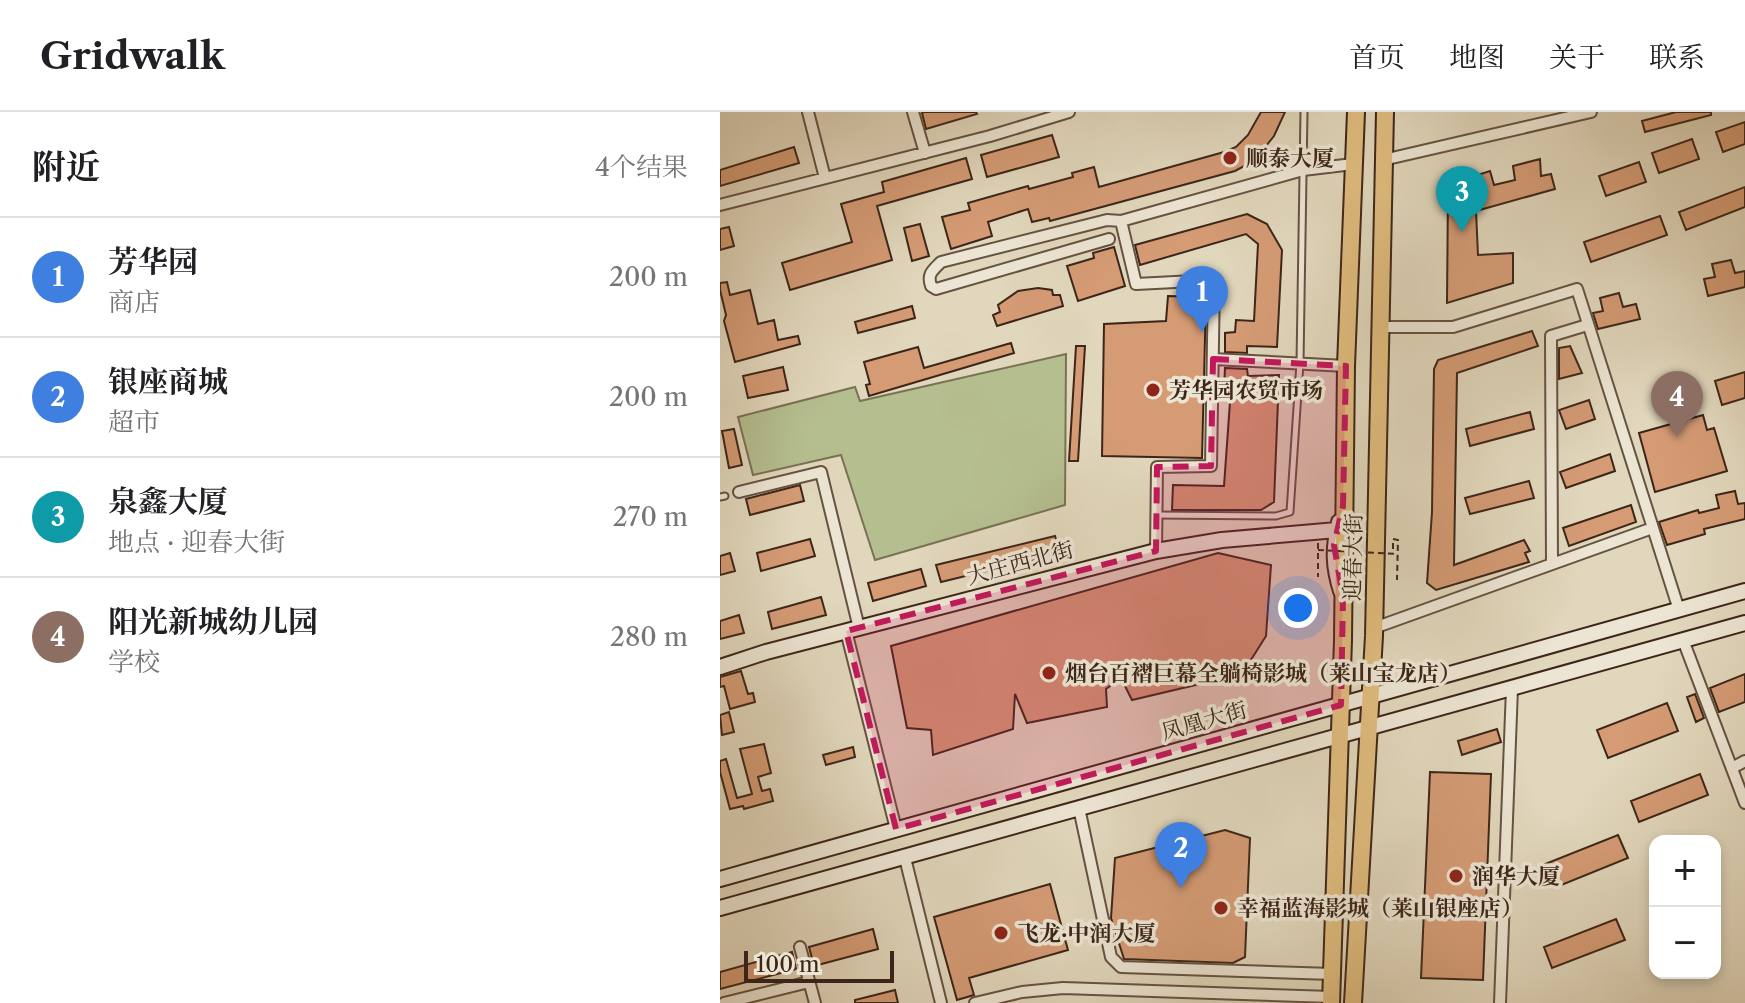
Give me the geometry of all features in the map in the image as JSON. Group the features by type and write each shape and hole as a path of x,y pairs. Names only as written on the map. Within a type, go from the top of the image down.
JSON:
{"main road":[{"name":"迎春大街","path":"1331,1000 1341,705 1346,366 1356,112"},
{"name":"迎春大街","path":"1353,1003 1374,628 1385,112"},
{"path":"1343,506 1334,545 1334,569 1343,597"},
{"name":"大庄西北街","path":"720,667 1156,551 1222,540 1337,530"},
{"name":"凤凰大街","path":"720,879 1745,591"},
{"path":"720,908 1745,623"}],"street":[{"path":"808,112 825,178"},
{"path":"913,112 925,153"},
{"path":"720,205 925,153 1069,112"},
{"path":"1383,160 1562,115 1591,112"},
{"path":"1109,239 936,289 931,286 929,278 941,262 1107,220 1121,221 1303,170 1353,164"},
{"path":"1121,221 1136,284 1214,280 1211,466 1157,467 1156,551"},
{"path":"1380,327 1453,327 1577,289 1679,610"},
{"path":"1552,563 1551,336 1584,326"},
{"path":"1213,359 1346,366"},
{"path":"739,492 821,472 896,829"},
{"path":"1374,628 1647,530"},
{"path":"1683,640 1745,803"},
{"path":"1500,1003 1512,688"},
{"path":"1732,768 1745,761"},
{"path":"1079,808 1111,957 1121,967 1332,974"},
{"path":"905,858 941,1003"},
{"path":"800,947 815,1003"},
{"path":"724,1003 809,982"},
{"path":"975,1003 1022,992 1063,988 1175,998 1331,1000"}],"lane":[{"path":"1156,515 1276,516 1290,512 1300,363 1304,112"}],"path":[{"path":"1318,537 1318,577"},
{"path":"1393,549 1393,539 1398,540 1397,580"},
{"path":"1318,550 1398,554"}],"highlighted area":[{"path":"1213,359 1346,366 1343,506 1334,545 1343,597 1341,705 896,829 846,631 1156,551 1157,467 1211,466"}],"green space":[{"path":"1066,354 1065,505 875,560 841,455 753,475 738,417 855,387 860,401"}],"building":[{"path":"924,112 976,112 977,114 926,129"},
{"path":"1261,112 1285,112 1274,136 1262,151 1250,163 1235,171 1050,221 1049,218 1032,222 1028,209 988,222 992,236 951,249 942,217 970,210 968,203 1073,177 1072,173 1094,167 1099,187 1224,152 1236,147 1248,135"},
{"path":"1676,112 1711,112 1711,115 1645,132 1642,121"},
{"path":"1745,122 1745,144 1723,152 1716,132"},
{"path":"1052,135 1059,157 987,177 981,155"},
{"path":"1692,139 1699,159 1659,173 1652,153"},
{"path":"794,147 799,163 720,186 720,170"},
{"path":"966,158 972,179 877,206 892,260 790,290 782,263 852,242 841,204 884,192 882,182"},
{"path":"1540,159 1541,176 1551,174 1555,189 1476,211 1478,255 1513,253 1513,283 1447,303 1448,191 1456,186 1469,188 1465,179 1490,171 1494,185 1515,180 1513,166"},
{"path":"1639,162 1646,182 1606,196 1599,176"},
{"path":"1745,187 1745,207 1686,230 1679,212"},
{"path":"1247,214 1267,224 1282,250 1277,347 1247,346 1247,353 1225,352 1225,333 1235,332 1236,320 1254,321 1258,244 1246,234 1140,265 1135,245"},
{"path":"1660,216 1667,235 1591,262 1584,242"},
{"path":"920,224 929,256 912,261 904,228"},
{"path":"729,227 734,246 720,250 720,229"},
{"path":"1114,247 1125,286 1078,301 1067,266 1094,258 1093,253"},
{"path":"1731,260 1735,273 1745,271 1745,287 1708,296 1704,279 1715,277 1712,264"},
{"path":"727,282 730,295 750,290 758,324 774,320 778,340 798,336 800,344 735,362 724,321 726,315 720,290 720,283"},
{"path":"1038,288 1060,295 1063,306 997,326 993,315 1000,312 998,305 1018,291"},
{"path":"1619,293 1623,307 1636,304 1640,319 1598,329 1593,313 1603,311 1600,298"},
{"name":"芳华园农贸市场","path":"1168,296 1206,297 1202,458 1102,456 1104,324 1166,321"},
{"path":"912,306 915,318 858,333 855,322"},
{"path":"1532,331 1538,346 1457,373 1454,565 1524,540 1530,551 1525,553 1529,562 1436,590 1427,583 1432,512 1434,369 1438,360"},
{"path":"1011,343 1014,353 869,396 866,385 870,384 864,362 918,347 924,368"},
{"path":"1076,346 1085,346 1078,461 1069,461"},
{"path":"1570,346 1582,373 1559,379 1559,348"},
{"path":"783,367 788,390 748,398 743,376"},
{"path":"1225,368 1247,369 1248,376 1279,375 1274,502 1261,510 1172,510 1173,485 1224,486 1231,388 1224,389"},
{"path":"1745,372 1745,398 1722,405 1715,381"},
{"path":"1589,400 1595,419 1566,429 1559,410"},
{"path":"1530,412 1534,429 1470,446 1466,429"},
{"path":"1703,415 1707,430 1714,428 1727,471 1655,492 1639,433"},
{"path":"734,429 742,465 729,468 722,431"},
{"path":"1610,454 1615,471 1566,488 1560,472"},
{"path":"1529,481 1534,498 1470,514 1465,498"},
{"path":"800,485 804,501 750,515 746,499"},
{"path":"1735,491 1738,504 1745,503 1745,519 1704,529 1705,534 1667,545 1659,522 1698,510 1699,513 1719,508 1716,495"},
{"path":"1631,505 1636,522 1569,546 1563,528"},
{"path":"1055,536 1060,553 941,582 936,565"},
{"path":"810,539 815,556 761,571 757,553"},
{"path":"730,553 735,571 720,575 720,556"},
{"path":"1218,553 1271,565 1266,636 1242,674 1132,700 1121,678 1106,689 1107,707 1027,723 1015,694 1013,729 933,755 931,730 907,728 891,646"},
{"path":"921,569 926,586 873,601 868,583"},
{"path":"821,597 826,615 772,629 768,612"},
{"path":"739,615 744,633 720,639 720,621"},
{"path":"741,671 748,694 753,693 755,702 730,709 724,686 720,687 720,677"},
{"path":"1745,674 1745,702 1719,712 1710,688"},
{"path":"1695,694 1704,718 1696,722 1687,697"},
{"path":"1667,703 1678,731 1608,758 1597,730"},
{"path":"729,712 734,732 722,735 720,715"},
{"path":"1497,729 1501,742 1462,755 1458,741"},
{"path":"764,744 771,773 758,777 762,791 770,789 773,801 744,809 743,806 730,809 720,761 726,759 737,798 752,794 740,749"},
{"path":"853,747 855,757 826,765 823,755"},
{"name":"润华大厦","path":"1430,772 1491,774 1483,980 1421,978"},
{"path":"1700,774 1708,795 1639,822 1631,801"},
{"path":"1225,830 1250,838 1245,957 1233,963 1124,959 1111,918 1115,858"},
{"path":"1618,835 1628,858 1554,888 1545,864"},
{"name":"飞龙·中润大厦","path":"1050,884 1068,950 969,978 974,995 957,1000 934,917"},
{"path":"1616,919 1625,940 1552,968 1544,947"},
{"path":"873,929 878,949 814,966 809,947"},
{"path":"792,952 796,969 720,989 720,972"},
{"path":"895,990 898,1003 855,1003 855,1000"}],"place":[{"name":"顺泰大厦","path":"1230,158"},
{"name":"泉鑫大厦","path":"1462,232"},
{"name":"芳华园","path":"1202,332"},
{"name":"芳华园农贸市场","path":"1153,390"},
{"name":"阳光新城幼儿园","path":"1677,437"},
{"name":"烟台百褶巨幕全躺椅影城（莱山宝龙店）","path":"1049,673"},
{"name":"润华大厦","path":"1456,876"},
{"name":"银座商城","path":"1181,888"},
{"name":"幸福蓝海影城（莱山银座店）","path":"1221,908"},
{"name":"飞龙·中润大厦","path":"1001,933"}]}
